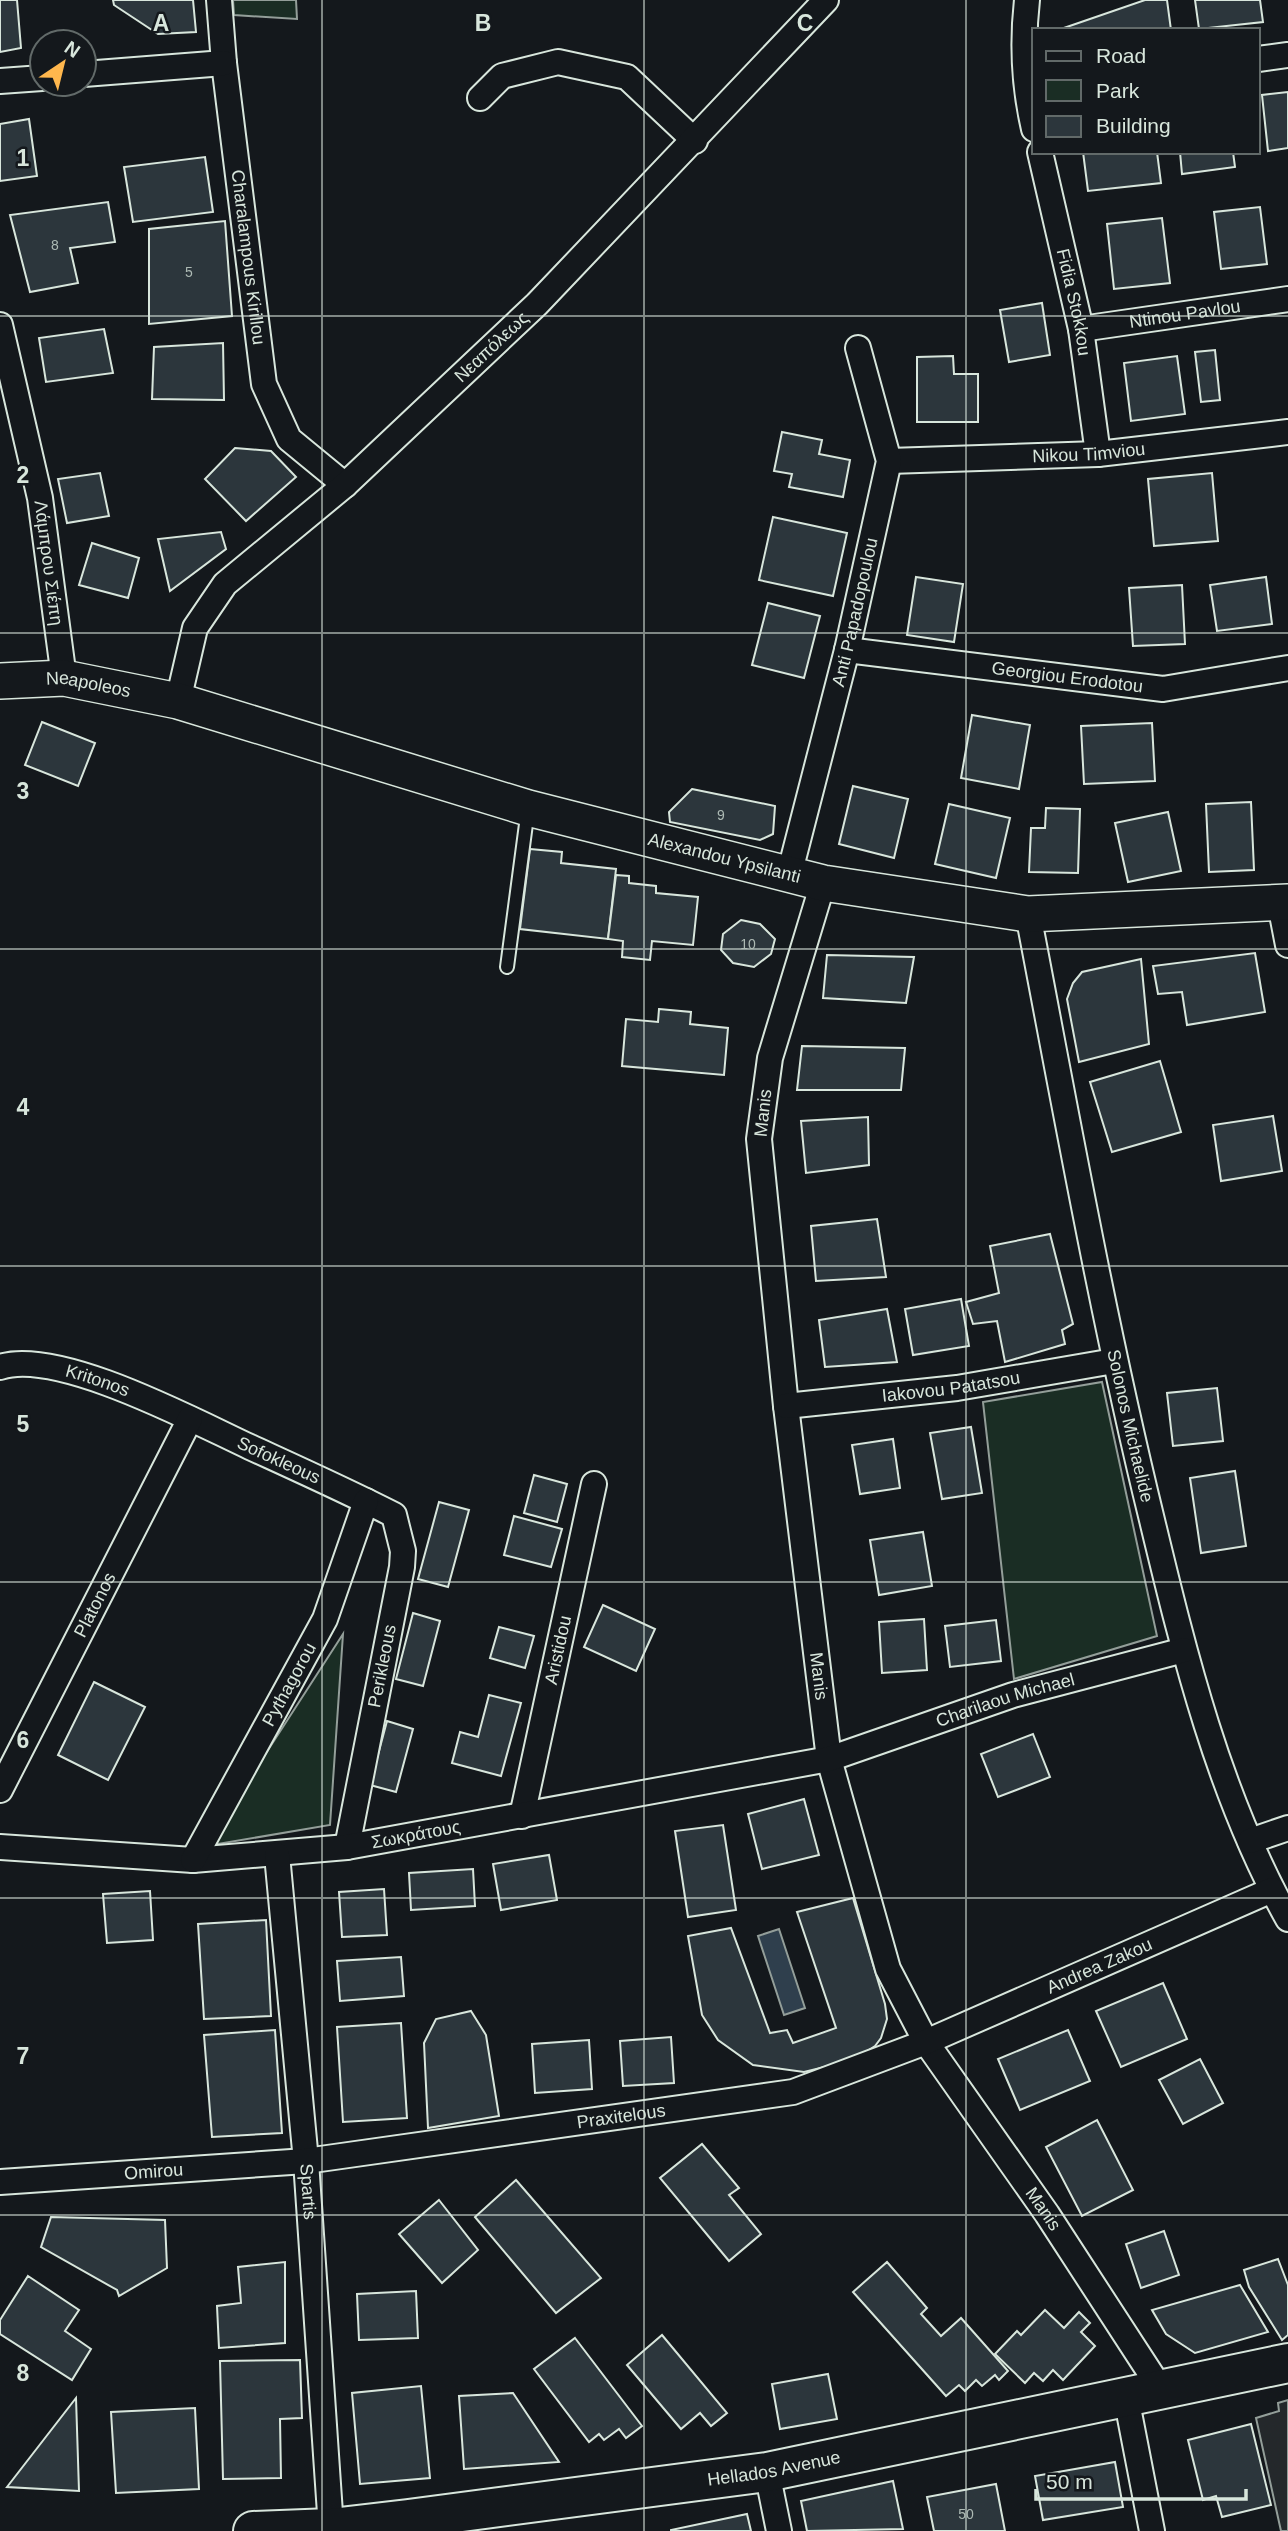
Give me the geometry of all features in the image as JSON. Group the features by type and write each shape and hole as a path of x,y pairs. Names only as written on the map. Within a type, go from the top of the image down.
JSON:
{"main road":[{"name":"Neapoleos","path":"0,681 64,678 178,701"},
{"name":"Alexandou Ypsilanti","path":"178,701 528,808 823,883 1028,914 1284,903"},
{"name":"Hellados Avenue","path":"253,2531 410,2525 767,2472 1288,2363"}],"street":[{"name":"Charalampous Kirillou","path":"219,0 224,63 264,384 289,439 345,485"},
{"name":"Νεαπόλεως","path":"178,701 195,628 225,584 345,485 537,304 695,141 826,0"},
{"path":"1027,0 1023,29 1032,111"},
{"path":"1260,59 1288,55"},
{"path":"480,98 502,76 558,62 627,77 695,141"},
{"path":"98,73 224,63"},
{"path":"0,81 28,79"},
{"name":"Fidia Stokkou","path":"1040,154 1080,329 1098,454"},
{"name":"Ntinou Pavlou","path":"1080,329 1288,299"},
{"name":"Λάμπρου Σιέπη","path":"0,325 40,498 64,678"},
{"name":"Anti Papadopoulou","path":"789,875 847,650 888,461 858,348"},
{"name":"Nikou Timviou","path":"888,461 1098,454 1288,432"},
{"name":"Georgiou Erodotou","path":"847,650 1163,689 1288,668"},
{"name":"Manis","path":"823,883 770,1058 759,1139 786,1406 829,1759 888,1969 926,2042 1047,2214 1144,2394"},
{"path":"1284,903 1288,945"},
{"name":"Solonos Michaelide","path":"1028,914 1114,1361 1184,1650 1218,1759 1250,1841 1272,1891 1288,1919"},
{"name":"Iakovou Patatsou","path":"786,1406 957,1388 1114,1361"},
{"name":"Kritonos","path":"0,1367 12,1363 74,1371 152,1400 190,1419"},
{"name":"Sofokleous","path":"190,1419 366,1501"},
{"name":"Platonos","path":"0,1790 190,1419"},
{"name":"Aristidou","path":"522,1816 594,1484"},
{"name":"Perikleous","path":"347,1847 403,1552 394,1516 366,1501"},
{"name":"Pythagorou","path":"193,1860 326,1619 366,1501"},
{"name":"Charilaou Michael","path":"829,1759 1013,1695 1184,1650"},
{"name":"Σωκράτους","path":"0,1847 193,1860 277,1855 347,1847 829,1759"},
{"path":"1250,1841 1288,1828"},
{"name":"Spartis","path":"277,1855 306,2161 331,2528"},
{"name":"Andrea Zakou","path":"926,2042 1272,1891"},
{"name":"Praxitelous","path":"306,2161 793,2092 926,2042"},
{"name":"Omirou","path":"0,2182 306,2161"},
{"path":"1144,2394 1152,2531"},
{"path":"767,2472 779,2531"}],"lane":[{"path":"507,967 528,808"}],"green space":[{"path":"233,0 296,0 297,19 234,15"},
{"path":"1102,1382 1157,1636 1014,1679 983,1402"},
{"path":"343,1634 330,1825 206,1846"}],"shaded area":[{"path":"1288,2400 1288,2531 1281,2531 1256,2418 1279,2411 1278,2403"}],"water":[{"path":"779,1929 805,2008 784,2015 758,1936"}],"building":[{"path":"0,0 17,0 21,48 0,52"},
{"path":"113,0 193,0 196,32 158,34 114,5"},
{"path":"1145,0 1167,0 1171,28 1064,28"},
{"path":"1195,0 1260,0 1263,22 1199,28"},
{"path":"1288,92 1288,148 1268,151 1262,95"},
{"path":"29,119 37,176 0,181 0,124"},
{"path":"1083,154 1157,154 1161,183 1088,191"},
{"path":"1180,154 1233,154 1235,167 1182,174"},
{"path":"205,157 213,212 133,222 124,167"},
{"path":"108,202 115,242 70,248 78,283 30,292 10,215"},
{"path":"1260,207 1267,264 1221,269 1214,212"},
{"path":"1162,218 1170,283 1114,289 1107,224"},
{"path":"225,221 232,316 149,324 149,229"},
{"path":"1042,303 1050,355 1009,362 1000,310"},
{"path":"104,329 113,373 46,382 39,338"},
{"path":"223,343 224,400 152,399 154,347"},
{"path":"1215,350 1220,400 1201,402 1195,352"},
{"path":"953,356 954,374 978,374 978,422 917,422 917,357"},
{"path":"1177,356 1185,414 1131,421 1124,363"},
{"path":"782,432 822,440 819,454 850,460 843,497 789,487 792,474 774,471"},
{"path":"235,448 271,451 296,477 246,521 205,479"},
{"path":"100,473 109,516 67,523 58,479"},
{"path":"1212,473 1218,541 1154,546 1148,479"},
{"path":"773,517 847,533 833,596 759,580"},
{"path":"221,532 226,549 170,591 158,539"},
{"path":"92,543 139,558 128,598 79,585"},
{"path":"916,577 963,584 954,642 907,635"},
{"path":"1266,577 1272,624 1217,631 1210,585"},
{"path":"1182,585 1185,644 1133,646 1129,588"},
{"path":"768,603 820,616 804,678 752,665"},
{"path":"972,715 1030,725 1019,789 961,778"},
{"path":"42,722 95,743 78,786 25,765"},
{"path":"1152,723 1155,781 1084,784 1081,726"},
{"path":"853,786 908,799 894,858 839,844"},
{"path":"692,789 775,806 773,834 760,840 670,822 669,812"},
{"path":"1251,802 1254,870 1209,872 1206,804"},
{"path":"949,804 1010,818 996,878 935,864"},
{"path":"1046,808 1080,809 1078,873 1029,872 1031,828 1045,828"},
{"path":"1168,812 1181,871 1128,882 1115,823"},
{"path":"530,849 562,852 561,863 616,869 608,939 520,929"},
{"path":"616,875 629,876 629,883 656,886 656,893 698,897 693,945 652,941 650,960 622,957 623,941 608,939"},
{"path":"741,920 760,924 775,939 771,954 754,967 733,963 721,950 723,934"},
{"path":"1255,953 1265,1012 1187,1025 1182,992 1158,994 1153,966"},
{"path":"827,955 914,957 906,1003 823,998"},
{"path":"1141,959 1149,1044 1079,1062 1067,999 1073,983 1082,972"},
{"path":"659,1009 691,1012 690,1024 728,1028 724,1075 622,1066 626,1019 658,1022"},
{"path":"802,1046 905,1048 901,1090 797,1090"},
{"path":"1160,1061 1181,1132 1112,1152 1090,1082"},
{"path":"1273,1116 1282,1171 1221,1181 1213,1125"},
{"path":"868,1117 869,1165 806,1173 801,1121"},
{"path":"877,1219 886,1277 816,1281 811,1226"},
{"path":"1050,1234 1073,1324 1062,1330 1065,1344 1005,1362 997,1321 973,1324 966,1302 999,1293 990,1246"},
{"path":"961,1299 969,1346 913,1355 905,1309"},
{"path":"887,1309 897,1362 825,1367 819,1320"},
{"path":"1217,1388 1223,1441 1173,1446 1167,1393"},
{"path":"971,1427 982,1493 942,1499 930,1433"},
{"path":"893,1439 900,1488 860,1494 852,1445"},
{"path":"1235,1471 1246,1546 1201,1553 1190,1478"},
{"path":"534,1475 567,1484 557,1522 524,1513"},
{"path":"439,1502 469,1510 448,1587 418,1579"},
{"path":"514,1516 562,1529 551,1567 504,1555"},
{"path":"923,1532 932,1586 879,1595 870,1540"},
{"path":"603,1605 655,1629 636,1671 584,1647"},
{"path":"413,1613 440,1621 423,1686 396,1679"},
{"path":"924,1619 927,1670 882,1673 879,1622"},
{"path":"996,1620 1001,1661 950,1667 945,1626"},
{"path":"499,1627 534,1636 525,1668 490,1658"},
{"path":"94,1682 145,1707 108,1780 58,1755"},
{"path":"489,1695 521,1703 501,1776 452,1763 460,1732 478,1737"},
{"path":"387,1721 413,1729 396,1792 370,1785"},
{"path":"1033,1734 1050,1777 998,1797 981,1754"},
{"path":"804,1799 819,1855 762,1869 748,1814"},
{"path":"723,1825 736,1910 688,1917 675,1831"},
{"path":"549,1855 557,1900 501,1910 493,1864"},
{"path":"473,1869 475,1906 411,1910 409,1873"},
{"path":"384,1889 387,1935 342,1937 339,1892"},
{"path":"150,1891 153,1940 107,1943 103,1894"},
{"path":"853,1898 885,2004 887,2019 881,2038 875,2046 853,2060 804,2072 753,2065 718,2040 702,2015 688,1936 731,1928 770,2033 787,2030 793,2043 836,2028 797,1912"},
{"path":"266,1920 271,2016 204,2019 198,1924"},
{"path":"401,1957 404,1996 340,2001 337,1961"},
{"path":"1163,1983 1187,2039 1121,2067 1096,2011"},
{"path":"471,2011 486,2035 499,2116 428,2128 424,2043 436,2019"},
{"path":"401,2023 407,2118 343,2122 337,2027"},
{"path":"275,2030 282,2133 212,2137 204,2035"},
{"path":"1068,2030 1090,2081 1020,2110 998,2059"},
{"path":"671,2037 674,2083 623,2086 620,2041"},
{"path":"589,2040 592,2089 535,2093 532,2044"},
{"path":"1200,2059 1223,2103 1183,2124 1159,2080"},
{"path":"1097,2120 1133,2190 1082,2216 1046,2147"},
{"path":"702,2144 739,2188 729,2195 761,2234 729,2261 660,2178"},
{"path":"516,2180 601,2278 556,2313 475,2217"},
{"path":"439,2200 478,2250 442,2283 399,2234"},
{"path":"51,2217 165,2220 167,2268 119,2296 117,2290 41,2247"},
{"path":"1164,2231 1179,2275 1141,2288 1126,2244"},
{"path":"1278,2259 1288,2285 1288,2335 1282,2340 1249,2287 1244,2270"},
{"path":"285,2262 285,2343 219,2348 217,2306 241,2303 238,2267"},
{"path":"887,2262 927,2308 921,2314 941,2336 961,2318 1008,2371 999,2380 995,2375 982,2386 976,2380 965,2391 959,2385 946,2396 853,2292"},
{"path":"28,2276 79,2310 65,2331 91,2349 72,2380 0,2334 0,2320"},
{"path":"1240,2285 1268,2332 1195,2353 1166,2334 1152,2310"},
{"path":"416,2291 418,2338 359,2340 357,2294"},
{"path":"1045,2310 1064,2328 1079,2312 1090,2323 1081,2332 1095,2346 1063,2380 1053,2370 1043,2381 1034,2373 1025,2383 995,2354 1017,2331 1021,2335"},
{"path":"662,2335 727,2413 711,2426 700,2413 681,2429 627,2365"},
{"path":"575,2338 642,2426 626,2438 619,2429 604,2440 599,2434 589,2442 534,2369"},
{"path":"300,2360 302,2418 280,2419 281,2478 223,2479 220,2361"},
{"path":"828,2374 837,2419 780,2429 772,2384"},
{"path":"421,2386 430,2478 360,2484 352,2393"},
{"path":"513,2393 559,2462 464,2469 459,2396"},
{"path":"76,2398 79,2491 7,2487"},
{"path":"195,2408 199,2489 116,2493 111,2412"},
{"path":"1251,2424 1271,2505 1222,2517 1216,2496 1203,2500 1188,2440"},
{"path":"1115,2462 1123,2507 1043,2520 1035,2476"},
{"path":"893,2481 903,2529 807,2531 801,2501"},
{"path":"996,2484 1005,2531 934,2531 927,2497"},
{"path":"747,2514 751,2531 671,2531 671,2530"}]}
